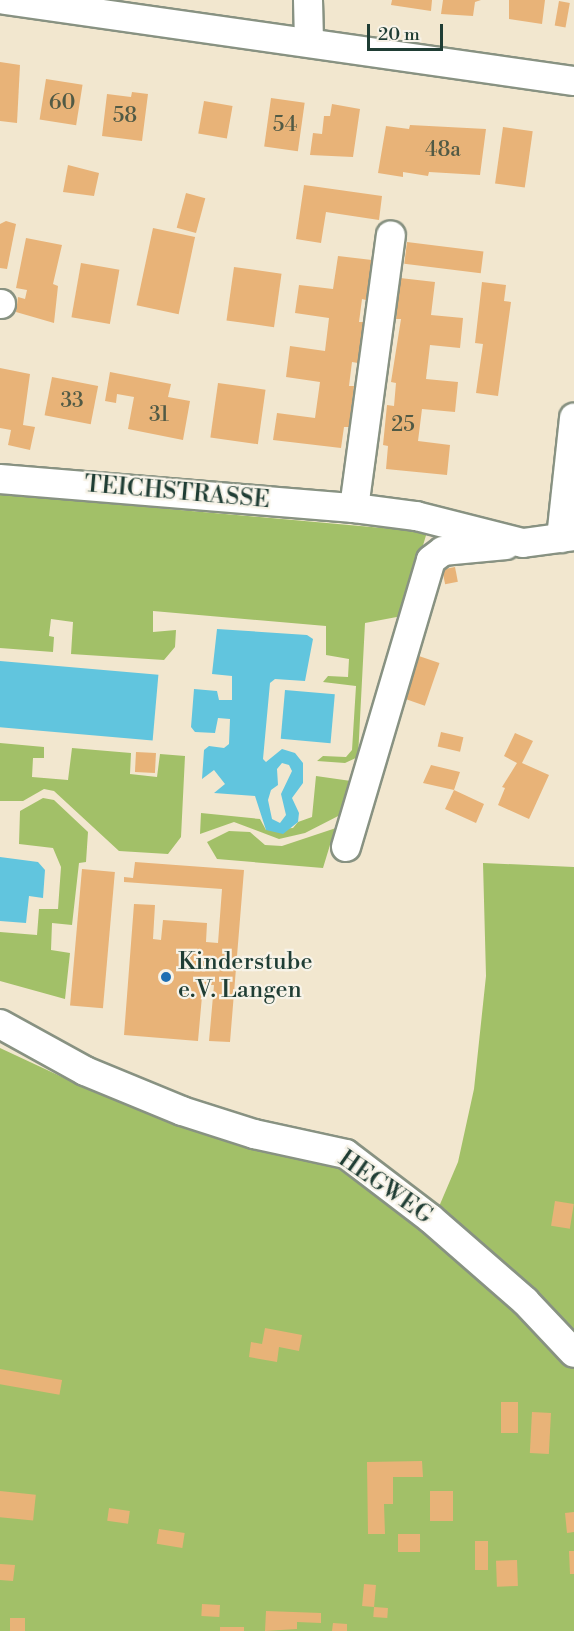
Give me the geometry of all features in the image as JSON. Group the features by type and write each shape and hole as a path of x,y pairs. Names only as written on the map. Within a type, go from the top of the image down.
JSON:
{"street":[{"path":"4,0 574,81"},
{"path":"308,0 309,42"},
{"path":"354,508 392,235"},
{"name":"TEICHSTRASSE","path":"0,479 354,508 416,516 523,543 568,537 574,418"},
{"path":"346,847 431,560 443,551 523,543"},
{"name":"HEGWEG","path":"0,1024 85,1071 223,1124 346,1154 474,1256 542,1317 574,1353"}],"green space":[{"path":"0,494 427,532 402,616 365,623 358,757 345,763 317,761 323,756 346,757 352,750 356,686 323,682 328,676 348,677 349,659 326,655 326,626 153,611 153,632 176,630 175,647 164,660 71,654 73,622 51,619 49,636 54,637 53,652 0,648"},
{"path":"0,743 44,747 44,758 33,758 32,777 68,780 72,748 131,753 130,774 157,777 160,754 185,756 181,837 168,854 119,851 54,791 44,789 23,801 0,801"},
{"path":"316,776 351,781 346,812 305,833 279,839 234,822 200,834 201,813 260,819 266,830 293,828 298,822 312,817"},
{"path":"43,798 54,800 88,832 86,862 79,863 72,925 52,923 51,950 70,953 65,999 0,981 0,932 37,935 39,909 58,909 61,867 53,848 19,844 20,811"},
{"path":"351,823 341,848 330,845 323,868 217,859 207,842 229,831 250,832 265,845 282,846"},
{"path":"483,863 574,867 574,1343 435,1216 458,1162 474,1089 486,976"},
{"path":"0,1048 75,1083 188,1127 333,1158 414,1217 545,1337 574,1368 574,1631 0,1631"}],"water":[{"path":"217,629 307,635 313,639 305,681 275,679 270,683 263,759 266,762 282,749 295,753 303,763 303,783 292,798 299,813 298,822 283,834 266,830 255,796 214,793 225,784 214,770 202,779 204,750 209,746 224,748 229,744 230,719 218,718 215,733 195,732 191,727 194,689 217,691 219,700 232,700 232,676 212,674","holes":["282,763 289,765 292,771 281,794 286,815 280,823 272,819 268,800 271,790 278,785 277,769"]},
{"path":"0,661 158,675 153,741 0,727"},
{"path":"285,690 335,694 331,743 281,739"},
{"path":"0,857 38,862 45,870 43,898 29,896 26,923 0,921"}],"building":[{"path":"392,0 432,0 431,11 391,5"},
{"path":"443,0 481,0 475,2 473,16 441,14"},
{"path":"509,0 545,0 542,24 509,19"},
{"path":"559,1 570,3 565,28 555,26"},
{"path":"0,62 20,65 17,123 0,121"},
{"path":"46,79 83,85 76,125 40,119"},
{"path":"132,92 148,94 142,141 102,136 107,94 131,97"},
{"path":"271,98 305,103 298,151 264,147"},
{"path":"204,101 233,106 227,139 198,133"},
{"path":"332,104 360,109 353,157 310,155 313,133 322,134 324,116 330,116"},
{"path":"410,125 486,129 480,175 429,172 428,176 403,172 403,177 378,173 386,126 409,129"},
{"path":"503,127 533,131 525,188 495,183"},
{"path":"68,165 99,173 94,196 63,192"},
{"path":"304,185 382,196 379,220 326,212 321,243 296,239"},
{"path":"186,193 205,198 196,233 177,228"},
{"path":"6,221 16,224 7,269 0,268 0,224"},
{"path":"153,228 195,237 179,314 137,305"},
{"path":"26,238 62,245 53,284 58,286 54,323 16,312 18,297 25,299 27,290 16,288"},
{"path":"407,242 483,251 481,273 404,264"},
{"path":"338,256 372,260 366,300 362,299 359,322 364,322 358,363 352,362 349,386 354,386 349,427 344,427 341,448 273,440 277,413 315,418 320,382 286,377 290,346 325,351 329,318 295,313 299,285 333,289"},
{"path":"81,263 119,270 110,324 71,317"},
{"path":"234,267 282,274 274,327 226,320"},
{"path":"400,278 435,282 431,315 463,318 460,348 430,345 426,379 458,382 455,412 422,409 418,441 450,445 447,475 386,469 388,446 383,445 387,405 394,406 396,383 391,382 401,319 396,319"},
{"path":"482,282 506,285 504,301 511,302 498,396 476,393 483,344 475,343"},
{"path":"0,368 30,374 23,425 35,427 30,450 8,445 11,430 0,428"},
{"path":"110,372 171,384 168,397 190,401 183,440 128,429 134,397 117,394 116,403 105,401"},
{"path":"52,377 98,386 91,424 45,415"},
{"path":"218,383 266,390 258,444 210,437"},
{"path":"455,567 458,582 445,584 442,569"},
{"path":"413,654 439,663 425,706 398,697"},
{"path":"441,732 463,737 460,752 438,747"},
{"path":"515,733 533,741 522,763 549,775 529,819 498,805 505,788 502,787 517,763 504,756"},
{"path":"136,752 156,753 155,773 135,772"},
{"path":"431,765 460,772 454,790 423,783"},
{"path":"454,790 484,804 476,823 445,809"},
{"name":"Kinderstube e.V. Langen","path":"135,862 244,870 230,1042 209,1041 214,985 203,985 198,1041 124,1035 134,904 155,905 153,939 161,940 163,920 207,923 206,942 218,943 222,889 124,882 124,877 133,878","holes":["205,956 215,956 214,970 204,969"]},
{"path":"82,869 115,872 103,1008 70,1005"},
{"path":"555,1201 574,1204 570,1229 551,1226"},
{"path":"265,1328 302,1335 299,1351 279,1347 277,1362 249,1357 251,1342 262,1344"},
{"path":"0,1369 62,1380 59,1395 0,1384"},
{"path":"501,1402 518,1402 518,1433 501,1433"},
{"path":"532,1412 551,1413 549,1454 530,1453"},
{"path":"422,1461 423,1477 393,1477 393,1504 384,1504 385,1534 368,1534 367,1462"},
{"path":"0,1491 36,1495 33,1521 0,1517"},
{"path":"430,1491 453,1491 453,1521 430,1521"},
{"path":"109,1508 130,1511 128,1524 107,1521"},
{"path":"574,1512 574,1532 567,1533 565,1513"},
{"path":"159,1529 185,1533 182,1548 157,1544"},
{"path":"398,1534 420,1534 420,1552 398,1552"},
{"path":"475,1541 488,1541 488,1570 475,1570"},
{"path":"569,1551 574,1551 574,1574 570,1574"},
{"path":"517,1560 518,1586 497,1587 496,1561"},
{"path":"0,1564 15,1565 13,1581 0,1580"},
{"path":"364,1584 376,1585 374,1607 362,1606"},
{"path":"202,1604 220,1605 219,1617 201,1616"},
{"path":"374,1607 388,1608 387,1618 373,1617"},
{"path":"266,1611 321,1613 321,1623 297,1622 297,1629 265,1631"},
{"path":"10,1618 25,1618 25,1631 10,1631"},
{"path":"333,1623 347,1624 347,1631 332,1631"},
{"path":"220,1627 244,1627 244,1631 220,1631"}],"place":[{"name":"Kinderstube e.V. Langen","path":"166,977"}]}
